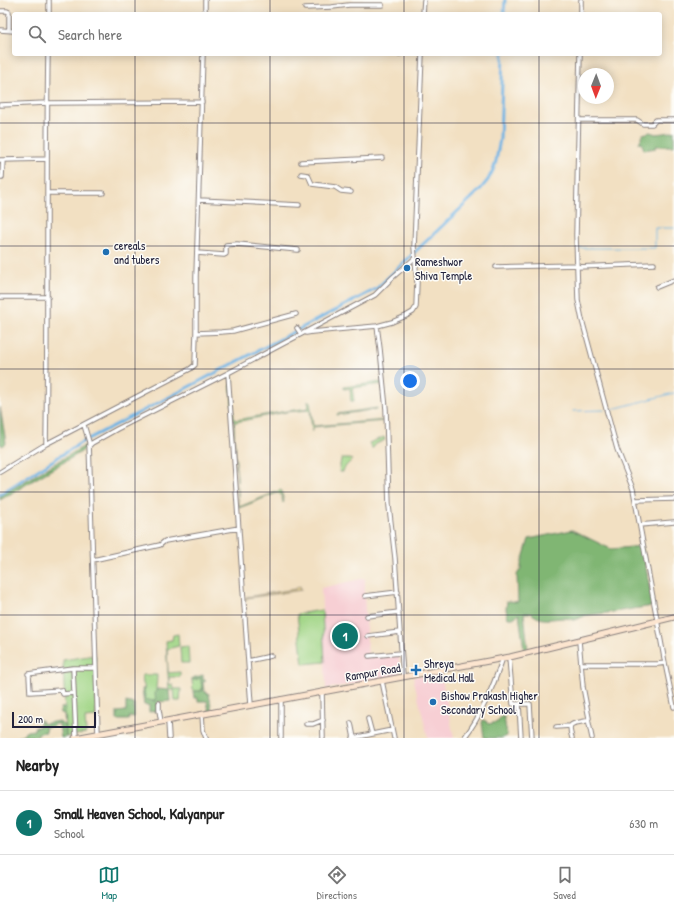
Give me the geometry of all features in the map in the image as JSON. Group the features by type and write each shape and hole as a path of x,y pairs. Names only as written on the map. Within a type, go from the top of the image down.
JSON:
{"main road":[{"name":"Rampur Road","path":"75,738 506,658 674,617"}],"street":[{"path":"49,0 49,12"},
{"path":"205,0 205,12"},
{"path":"424,0 424,12"},
{"path":"581,12 582,0"},
{"path":"305,8 349,5 382,5"},
{"path":"0,10 9,12 9,30"},
{"path":"0,30 12,31"},
{"path":"46,444 48,297 48,56"},
{"path":"0,472 46,444 194,365 203,56"},
{"path":"300,334 377,326 406,316 415,310 417,304 418,282 414,247 422,56"},
{"path":"580,56 576,235 578,300 617,449 634,489 674,707"},
{"path":"0,105 47,103 202,102"},
{"path":"579,120 637,120 643,124 652,124 656,120 674,120"},
{"path":"301,162 382,158"},
{"path":"0,177 2,177 1,160 47,159"},
{"path":"301,174 308,175 312,184 335,187 341,191 351,192"},
{"path":"47,193 103,193"},
{"path":"199,200 299,206"},
{"path":"197,253 224,255 226,254 226,245 236,244 298,250"},
{"path":"89,444 228,373 375,295 415,256"},
{"path":"496,267 654,264"},
{"path":"657,287 674,280"},
{"path":"0,297 48,297"},
{"path":"196,333 233,330 296,314"},
{"path":"377,326 386,409 389,506 398,592 403,677"},
{"path":"297,328 300,334"},
{"path":"228,373 251,705"},
{"path":"84,425 89,444 98,734"},
{"path":"636,500 674,499"},
{"path":"640,525 674,522"},
{"path":"93,560 160,545 165,541 239,528"},
{"path":"365,596 398,592"},
{"path":"367,616 399,612"},
{"path":"368,636 400,632"},
{"path":"578,641 583,687 592,738"},
{"path":"369,656 401,653"},
{"path":"248,661 271,656"},
{"path":"506,658 513,704 530,704 532,738"},
{"path":"464,738 485,704 498,672 506,658"},
{"path":"581,664 665,663"},
{"path":"74,693 63,694 62,690 30,692 28,674 73,668 96,668"},
{"path":"73,668 75,738"},
{"path":"382,681 394,738"},
{"path":"322,692 323,738"},
{"path":"281,699 281,738"},
{"path":"159,703 161,722"},
{"path":"519,704 521,738"},
{"path":"202,714 203,730 206,738"},
{"path":"368,719 372,734"},
{"path":"556,727 570,726 588,719"},
{"path":"306,724 313,724 323,720"},
{"path":"168,721 169,738"},
{"path":"351,722 353,738 392,730"},
{"path":"570,726 572,738"}],"shaded area":[{"path":"365,578 364,591 368,657 399,654 400,675 326,689 321,588"},
{"name":"Bishow Prakash Higher Secondary School","path":"440,672 454,738 428,738 413,677"}],"green space":[{"path":"674,131 674,146 656,146 656,148 644,150 642,143 639,143 643,134 650,132 656,134"},
{"path":"230,376 232,377 234,419 236,420 309,408 308,401 310,401 313,426 385,421 313,427 312,432 310,410 286,412 234,423 235,447"},
{"path":"382,382 382,384 352,388 354,401 351,401 350,388 344,389 344,387"},
{"path":"0,407 6,443 3,446 0,444"},
{"path":"377,409 337,415 337,414"},
{"path":"384,437 385,440 376,444 372,449 369,443"},
{"path":"88,444 88,446 81,452 0,500 0,496"},
{"path":"341,459 352,460 342,472 339,472"},
{"path":"281,490 284,502 283,503 281,495 277,493 239,508 238,492 239,507"},
{"path":"572,530 611,549 642,546 653,606 587,615 574,620 565,618 543,619 531,613 524,613 528,650 524,650 519,614 513,618 508,618 506,609 507,601 518,602 517,575 521,568 529,539"},
{"path":"322,610 325,662 303,664 297,614"},
{"path":"178,634 179,646 167,649 168,673 180,672 180,677 169,677 169,684 173,685 174,689 181,689 180,701 175,701 174,690 169,690 166,641 172,640 173,635"},
{"path":"188,646 189,663 181,663 180,647"},
{"path":"95,655 96,717 85,718 86,733 66,737 63,660"},
{"path":"142,675 157,675 156,701 145,700"},
{"path":"203,675 203,679 206,681 203,682 204,691 209,694 212,711 209,711 207,701 198,701 198,698 194,698 193,691 202,691 201,678 192,680 192,678"},
{"path":"201,678 202,691 193,691 192,680"},
{"path":"142,689 144,689 145,699 152,701 156,701 155,694 157,689 169,690 170,701 158,702 157,711 149,712 149,705 144,705"},
{"path":"126,702 134,704 134,717 129,717 129,720 117,720 117,712 126,711"},
{"path":"65,707 66,737 61,738 59,724 54,724 54,726 45,727 46,732 38,733 38,736 17,738 27,731 34,730 34,728 40,726 40,719 43,724 58,721 65,726 64,714 61,713 60,708"},
{"path":"502,716 504,717 507,736 502,738 484,737 483,720 488,724 498,722"}],"sand":[{"path":"300,586 301,590 247,598 245,601 246,597 295,589"}],"waterway":[{"path":"504,12 505,0"},
{"path":"0,494 82,442 376,289 479,191 488,180 494,168 500,139 503,56"},
{"path":"578,248 655,248 655,228 674,228"},
{"path":"609,410 674,393"},
{"path":"573,411 604,410"}],"place":[{"name":"cereals and tubers","path":"106,252"},
{"name":"Rameshwor Shiva Temple","path":"407,268"},
{"name":"Small Heaven School, Kalyanpur","path":"345,636"},
{"name":"Shreya Medical Hall","path":"416,670"},
{"name":"Bishow Prakash Higher Secondary School","path":"433,702"}]}
